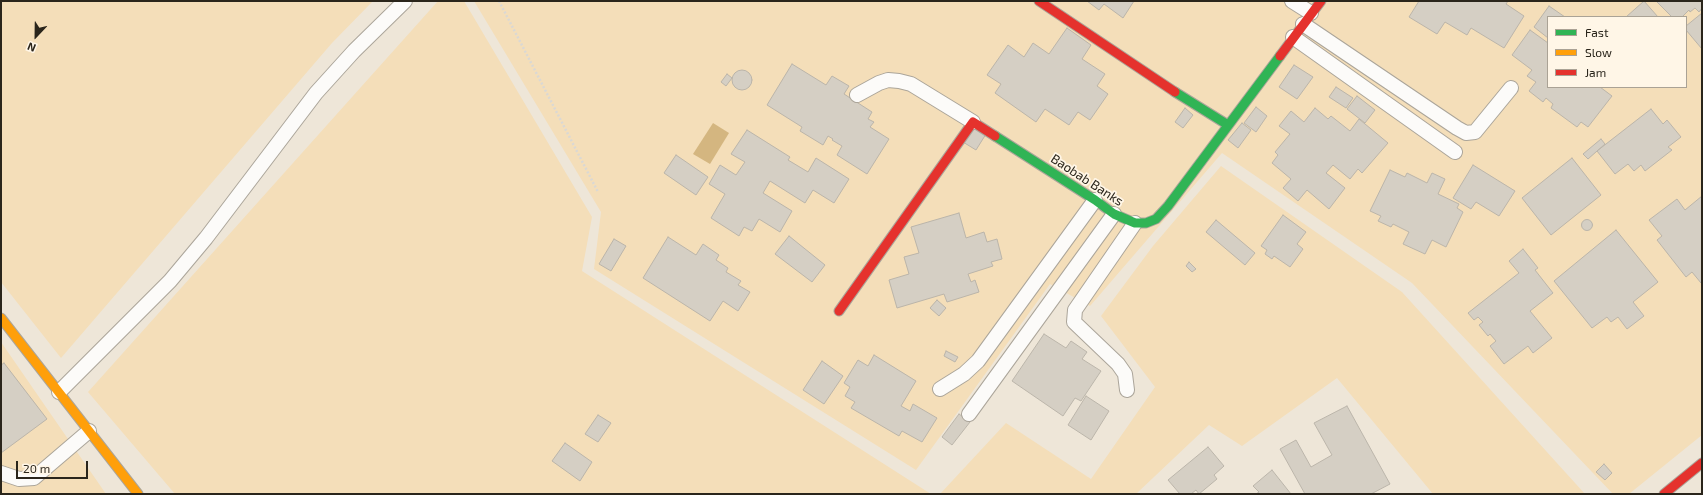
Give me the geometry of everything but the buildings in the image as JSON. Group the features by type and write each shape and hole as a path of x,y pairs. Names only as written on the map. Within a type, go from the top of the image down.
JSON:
{"street":[{"path":"1039,1 1184,98 1228,125"},
{"path":"1135,223 1146,224 1156,219 1168,206 1321,1"},
{"path":"839,311 973,122"},
{"name":"Baobab Banks","path":"973,122 1095,200 1114,214 1135,223"},
{"path":"1,318 138,494"},
{"path":"1664,494 1702,463"}],"lane":[{"path":"58,392 170,282 206,238 316,94 354,51 405,1"},
{"path":"1292,1 1307,19 1466,133 1475,132 1511,88"},
{"path":"1293,37 1455,152"},
{"path":"857,95 879,83 888,80 900,81 911,84 973,122"},
{"path":"940,389 964,374 978,361 1095,200"},
{"path":"969,414 1114,214"},
{"path":"1127,390 1125,374 1118,364 1074,322 1075,310 1135,223"},
{"path":"1,473 19,480 34,478 89,431"}],"path":[{"path":"498,1 598,192"}],"shaded area":[{"path":"1,1 373,1 332,43 61,358 1,282"},
{"path":"438,1 464,1 592,217 582,271 931,494 175,494 88,392"},
{"path":"474,1 1702,1 1702,435 1629,494 1613,494 1412,283 1222,153 1090,306 1050,284 916,470 594,269 601,212"},
{"path":"713,123 729,133 710,164 693,154"},
{"path":"1221,166 1402,292 1585,494 1433,494 1337,378 1242,446 1209,425 1136,494 940,494 1006,423 1091,479 1155,387 1101,316 1153,246"},
{"path":"1,342 106,494 1,494"}],"traffic: fast":[{"path":"995,136 1095,200 1114,214 1135,223 1146,223 1156,219 1168,206 1280,56"},
{"path":"1175,92 1228,125"}],"traffic: slow":[{"path":"1,318 138,494"}],"traffic: jam":[{"path":"1039,1 1175,92"},
{"path":"1280,56 1321,1"},
{"path":"839,311 973,122 995,136"},
{"path":"1664,494 1702,463"}]}
